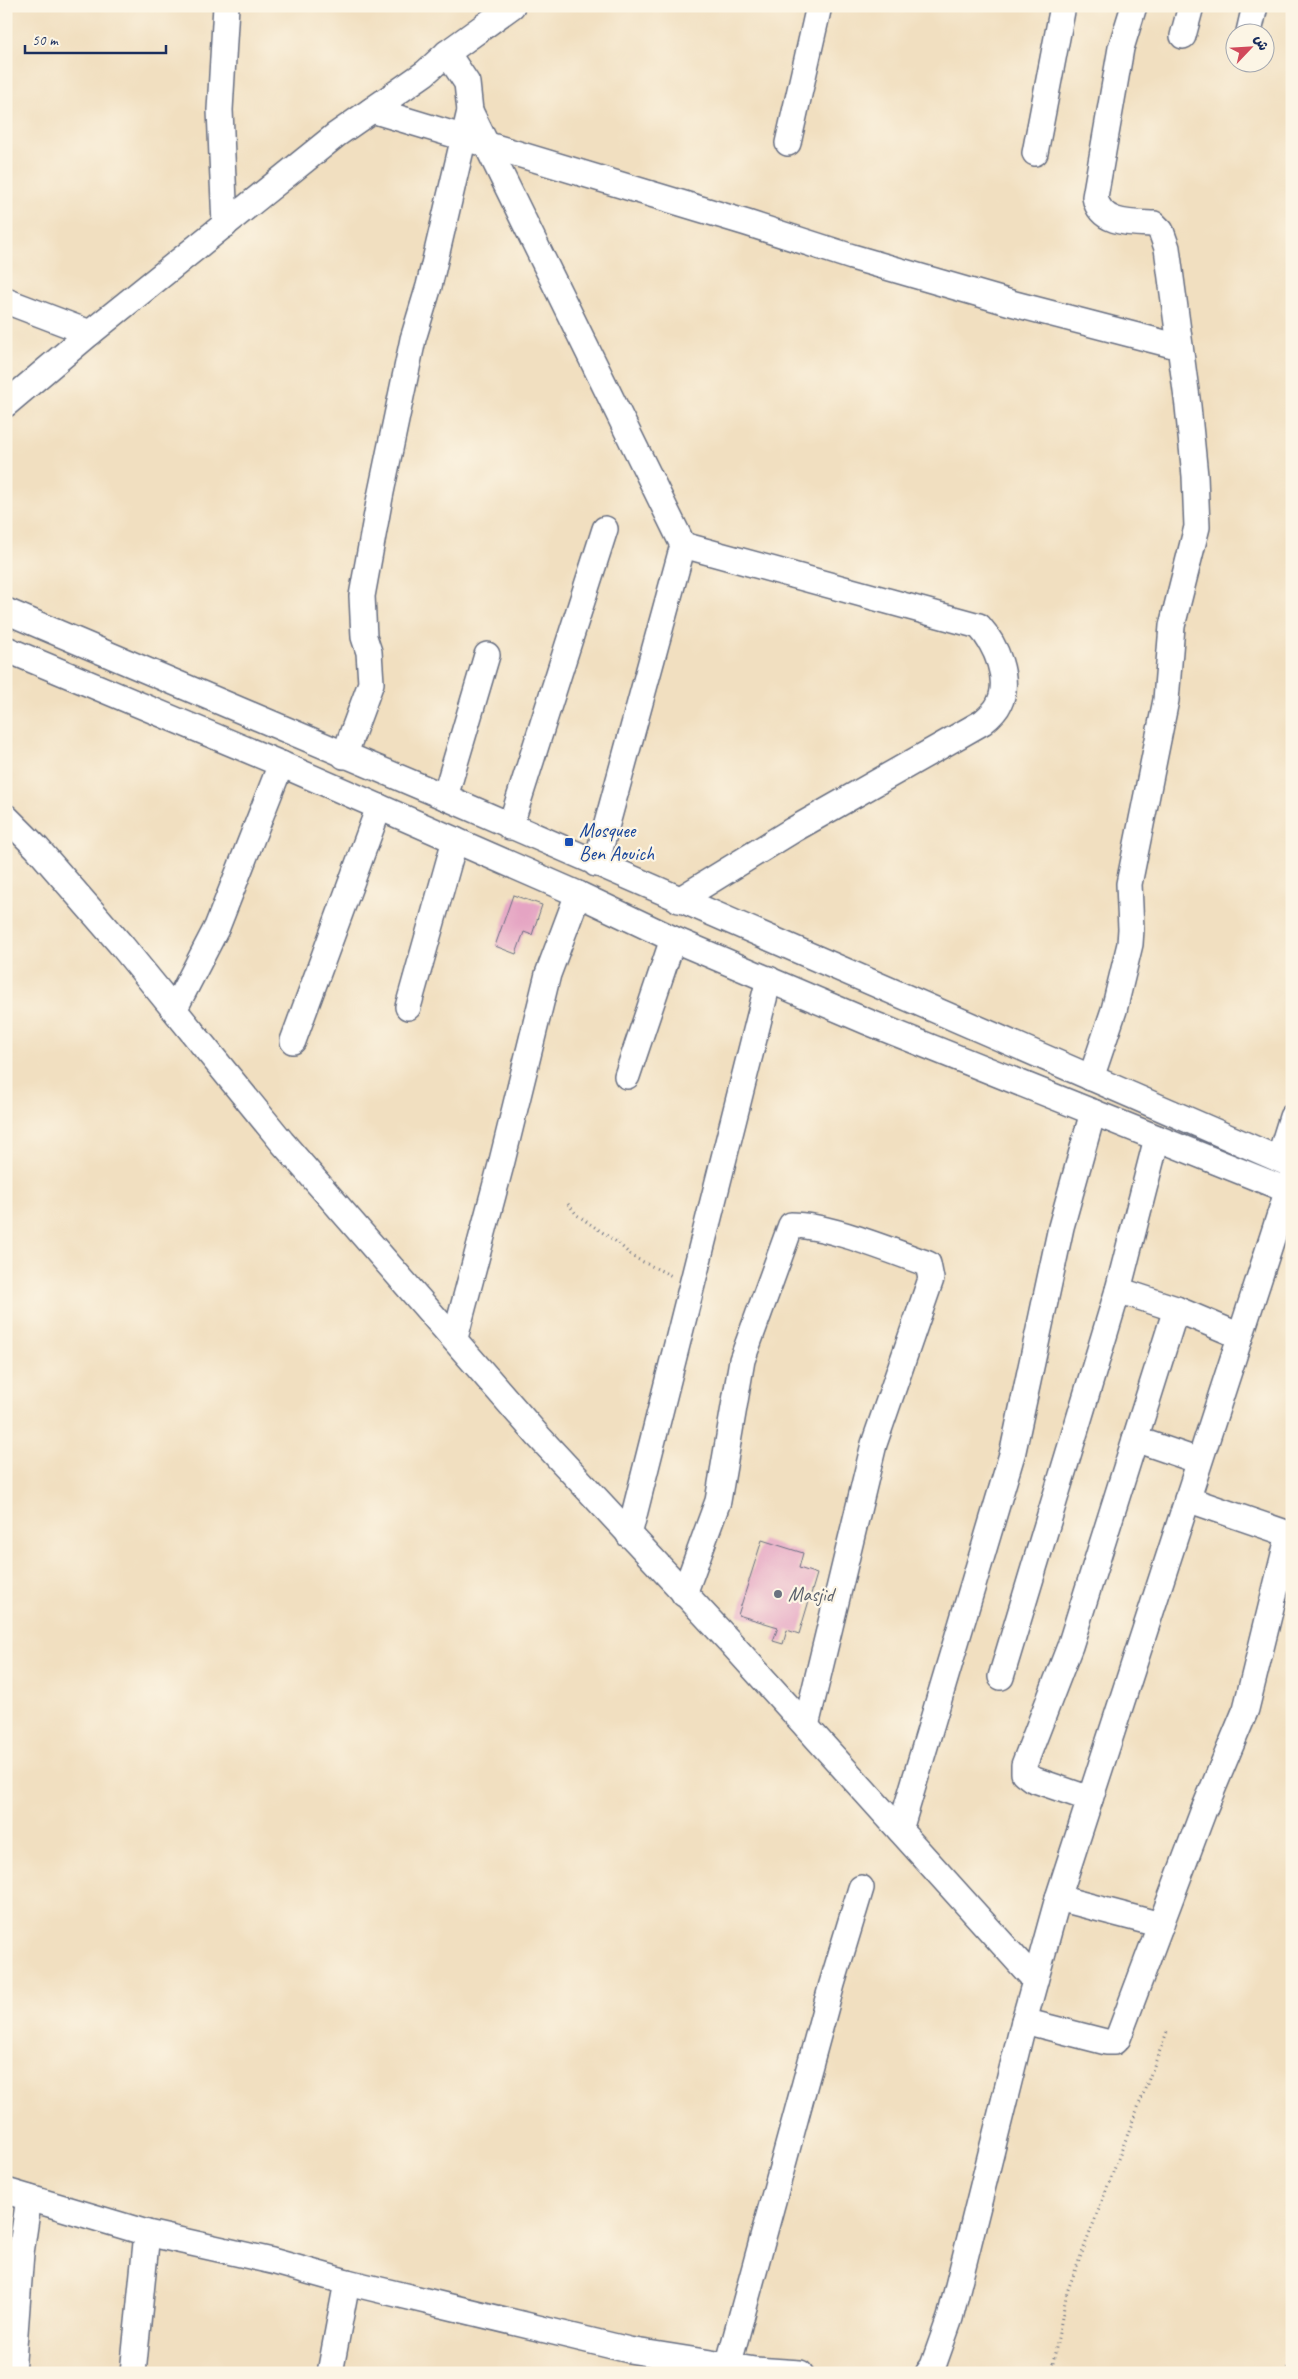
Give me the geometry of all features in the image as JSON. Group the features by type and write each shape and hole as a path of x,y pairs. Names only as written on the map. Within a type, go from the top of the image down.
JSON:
{"street":[{"path":"225,225 220,110 226,6"},
{"path":"6,404 90,333 336,135 425,73 447,53 512,6"},
{"path":"788,142 820,6"},
{"path":"1035,153 1063,6"},
{"path":"1091,1078 1114,1010 1130,944 1128,884 1166,700 1172,626 1197,527 1195,476 1180,347 1166,248 1161,231 1154,224 1121,223 1104,214 1096,205 1095,197 1121,48 1134,6"},
{"path":"1183,36 1191,6"},
{"path":"1251,22 1254,6"},
{"path":"447,53 467,83 475,141 683,545 596,864"},
{"path":"372,110 871,263 1011,303 1180,347"},
{"path":"344,756 371,683 369,652 364,636 362,596 412,339 475,141"},
{"path":"6,300 90,333"},
{"path":"510,827 605,529"},
{"path":"679,900 793,830 983,722 1000,703 1002,688 1002,673 998,656 990,639 979,626 683,545"},
{"path":"6,612 445,797 510,827 1091,1078 1288,1177"},
{"path":"6,650 281,764 578,894 673,939 951,1056 1158,1138 1288,1177"},
{"path":"445,797 487,655"},
{"path":"175,1008 217,927 281,764"},
{"path":"292,1041 379,807"},
{"path":"6,817 37,848 175,1008 282,1142 455,1338 539,1437 806,1726 1036,1980"},
{"path":"408,1008 455,840"},
{"path":"455,1338 502,1161 548,974 578,894"},
{"path":"627,1076 673,939"},
{"path":"629,1534 768,979"},
{"path":"951,1056 964,1023"},
{"path":"900,1830 1013,1451 1061,1227 1093,1112"},
{"path":"929,2372 950,2318 1024,2021 1058,1898 1240,1336 1288,1177 1292,1117"},
{"path":"1001,1677 1118,1290 1158,1138"},
{"path":"684,1594 718,1501 742,1360 791,1225 803,1225 870,1243 928,1264 932,1278 874,1444 806,1726"},
{"path":"1118,1290 1176,1309 1240,1336"},
{"path":"1090,1799 1032,1779 1024,1774 1024,1765 1070,1646 1176,1309"},
{"path":"1135,1439 1199,1461"},
{"path":"1024,2021 1106,2042 1114,2042 1118,2038 1204,1812 1246,1708 1289,1534 1187,1498"},
{"path":"728,2366 832,1984 862,1888"},
{"path":"1058,1898 1161,1925"},
{"path":"12,2373 21,2253 17,2194 147,2234 272,2261 347,2282 629,2350 755,2370 800,2373"},
{"path":"133,2373 147,2234"},
{"path":"330,2373 347,2282"}],"path":[{"path":"568,1204 578,1215 618,1243 632,1257 692,1286"},
{"path":"1051,2373 1068,2292 1168,2032"},
{"path":"1286,2373 1292,2356"}],"building":[{"path":"513,895 542,905 532,935 524,932 516,954 495,946"},
{"name":"Masjid","path":"762,1540 803,1553 799,1568 817,1574 799,1634 787,1630 783,1644 773,1641 778,1627 738,1615"}],"place":[{"name":"Mosquee Ben Aouich","path":"569,842"},
{"name":"Masjid","path":"778,1594"}]}
